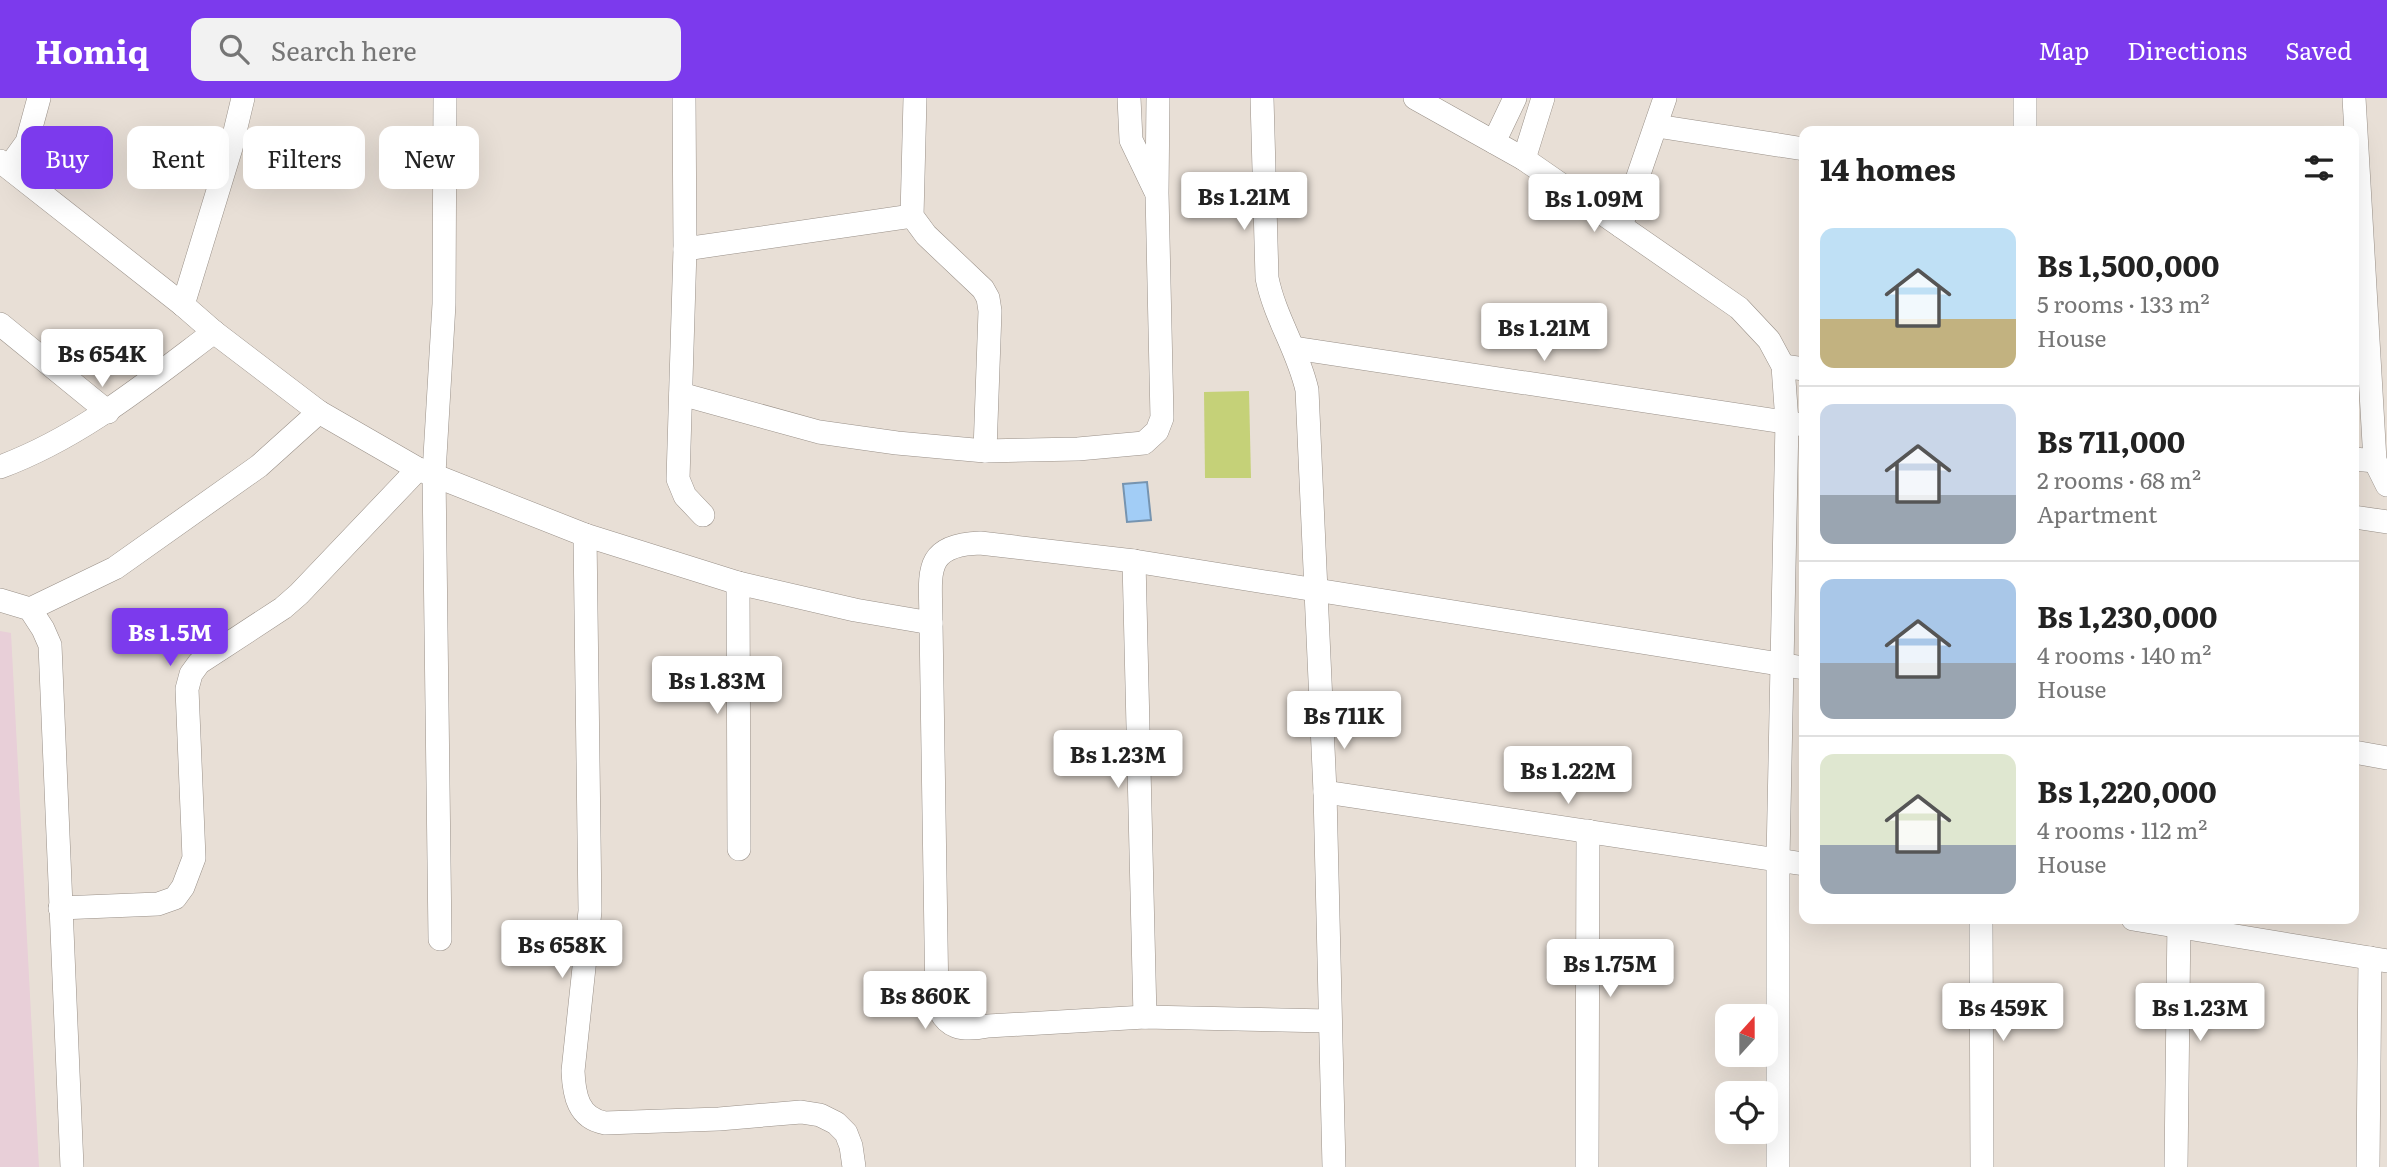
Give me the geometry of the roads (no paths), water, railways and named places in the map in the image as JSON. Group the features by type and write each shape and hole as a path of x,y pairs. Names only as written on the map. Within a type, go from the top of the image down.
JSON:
{"street":[{"path":"39,98 27,142 5,164 214,332 319,412 426,471 585,535 738,583 855,610 931,623"},
{"path":"183,305 231,148 243,98"},
{"path":"440,939 426,471 444,304 445,98"},
{"path":"684,98 685,248 678,478 685,496 703,515"},
{"path":"915,98 912,216 926,235 983,289 988,298 990,311 985,451"},
{"path":"1129,98 1131,140 1157,193"},
{"path":"681,394 819,432 897,443 985,451 1078,449 1144,443 1157,431 1162,418 1157,193 1158,98"},
{"path":"1262,98 1267,278 1275,309 1302,365 1307,390 1325,792 1334,1167"},
{"path":"1415,98 1524,159 1739,308 1794,368 1794,666 1778,859 1778,1167"},
{"path":"1494,142 1515,98"},
{"path":"1524,159 1543,98"},
{"path":"1621,226 1665,98"},
{"path":"2025,98 2025,126"},
{"path":"2354,98 2355,126"},
{"path":"1657,126 1799,148"},
{"path":"685,248 912,216"},
{"path":"2359,292 2365,460 2387,485"},
{"path":"0,324 108,412"},
{"path":"0,467 67,436 108,412 214,332"},
{"path":"1294,348 1796,423"},
{"path":"30,609 123,562 259,466 319,412"},
{"path":"60,908 158,904 175,898 183,887 194,858 187,689 191,674 199,663 283,608 426,471"},
{"path":"2359,518 2387,522"},
{"path":"585,535 590,911 573,1092 582,1110 589,1117 605,1123 719,1119 801,1112 820,1115 846,1133 854,1167"},
{"path":"1329,1021 1145,1017 974,1029 951,1025 941,1015 937,1003 931,574 936,559 947,548 981,543 1134,561 1794,666"},
{"path":"1134,561 1145,1017"},
{"path":"738,583 739,849"},
{"path":"0,600 30,609 50,645 53,665 60,908 72,1167"},
{"path":"2359,753 2387,758"},
{"path":"1325,792 1799,863"},
{"path":"1587,1167 1588,831"},
{"path":"1981,924 1982,1167"},
{"path":"2176,1167 2179,924"},
{"path":"2190,924 2379,960 2368,1167"}],"water":[{"path":"1147,482 1151,520 1127,522 1123,484"}]}
